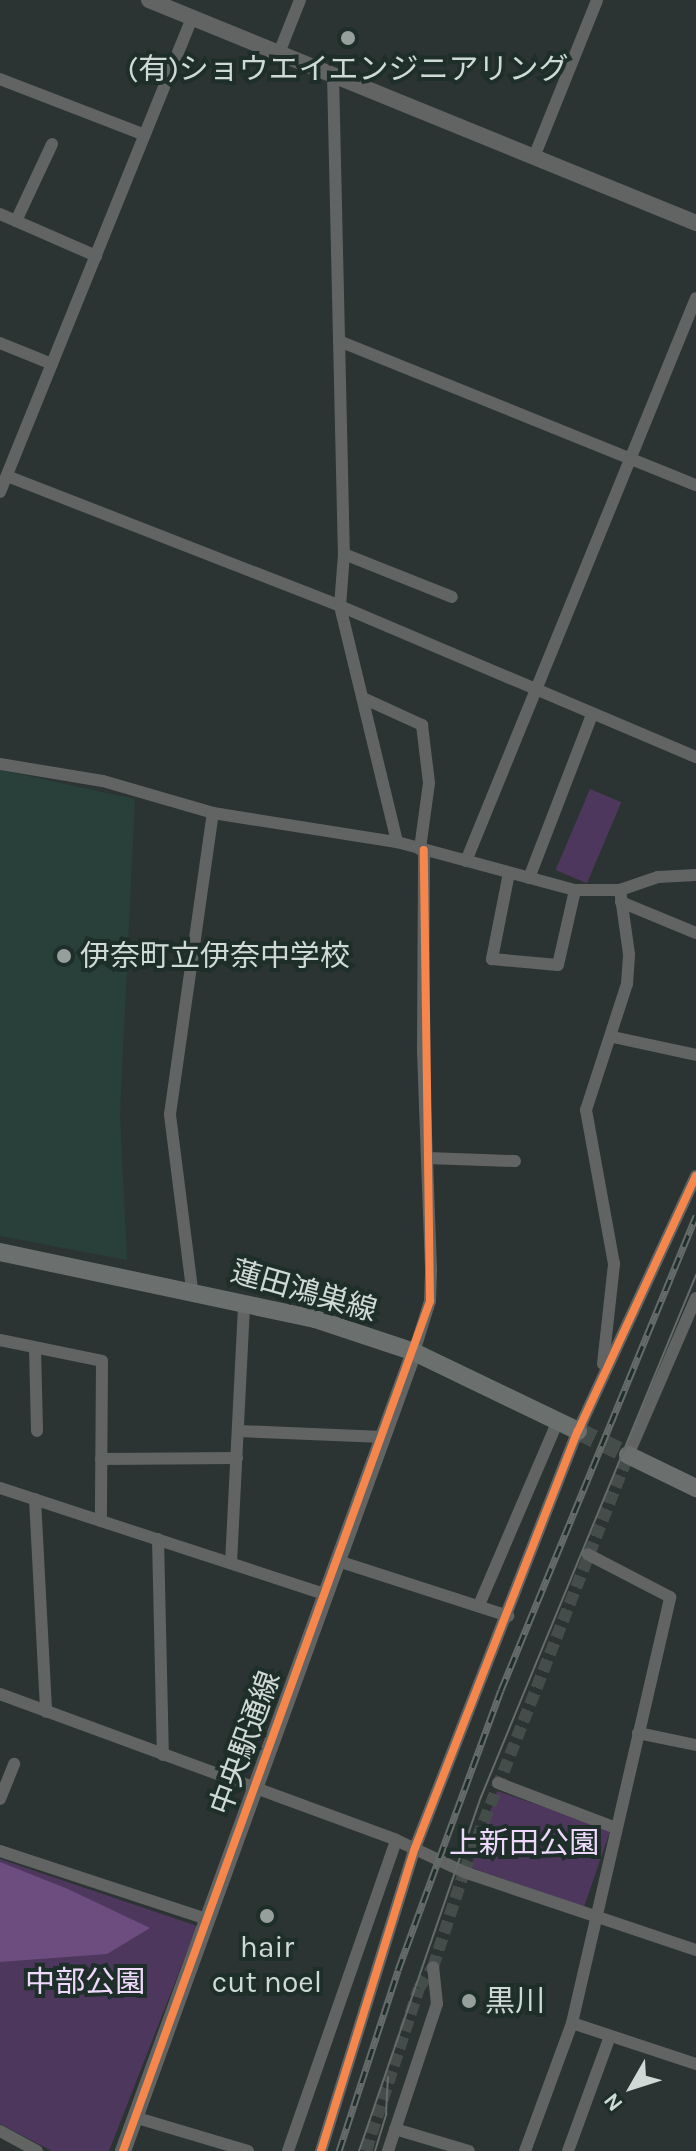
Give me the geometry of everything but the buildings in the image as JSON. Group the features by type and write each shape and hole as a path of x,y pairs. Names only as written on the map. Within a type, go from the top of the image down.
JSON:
{"main road":[{"name":"蓮田鴻巣線","path":"0,1252 192,1289 414,1352 578,1431"},
{"path":"628,1455 696,1488"}],"street":[{"path":"149,0 696,223"},
{"path":"279,53 300,0"},
{"path":"534,157 597,0"},
{"path":"0,492 5,472 192,18"},
{"path":"333,74 344,554 340,606 365,699 397,842"},
{"path":"0,79 145,135"},
{"path":"16,221 52,144"},
{"path":"0,214 96,256"},
{"path":"466,861 532,691 696,298"},
{"path":"339,341 696,485"},
{"path":"0,343 52,364"},
{"path":"5,472 340,606 532,691 696,757"},
{"path":"344,554 452,597"},
{"path":"365,699 422,725 429,783 422,849 430,1301 414,1352"},
{"path":"529,878 592,715"},
{"path":"0,764 103,781 213,813 397,842 575,890 620,890 658,877 696,875"},
{"path":"192,1289 170,1114 213,813"},
{"path":"509,873 492,959 558,965 575,890"},
{"path":"602,1374 614,1264 586,1110 613,1037 627,984 625,904 620,890"},
{"path":"601,892 696,933"},
{"path":"613,1037 696,1055"},
{"path":"427,1158 515,1161"},
{"path":"321,2151 415,1848 578,1431 696,1176"},
{"path":"628,1455 696,1298"},
{"path":"231,1563 244,1302"},
{"path":"0,1340 102,1361 101,1521"},
{"path":"35,1348 37,1431"},
{"name":"中央駅通線","path":"123,2151 414,1352"},
{"path":"479,1605 558,1421"},
{"path":"239,1431 383,1437"},
{"path":"101,1459 237,1458"},
{"path":"0,1488 324,1594"},
{"path":"35,1499 46,1712"},
{"path":"158,1539 163,1755"},
{"path":"525,2151 572,2023 670,1597 587,1554"},
{"path":"338,1561 508,1616"},
{"path":"0,1694 396,1840 464,1872 696,1950"},
{"path":"638,1733 696,1745"},
{"path":"0,1799 14,1764"},
{"path":"498,1783 616,1828"},
{"path":"288,2151 396,1840"},
{"path":"0,1851 207,1919"},
{"path":"388,2151 437,2004 433,1967"},
{"path":"572,2023 609,2039 696,2064"},
{"path":"568,2151 609,2039"},
{"path":"134,2117 248,2151"},
{"path":"395,2129 469,2151"},
{"path":"0,2131 15,2146 37,2151"}],"shaded area":[{"name":"伊奈町立伊奈中学校","path":"0,770 135,799 120,1114 127,1260 0,1236"},
{"path":"0,1862 68,1889 150,1928 107,1954 0,1962"}],"green space":[{"path":"590,789 621,802 587,883 556,870"},
{"name":"上新田公園","path":"497,1791 610,1830 584,1907 471,1868"},
{"name":"中部公園","path":"0,1859 197,1926 109,2151 52,2151 0,2124"}],"tunnel":[{"path":"578,1431 628,1455"},
{"path":"366,2151 419,1988 433,1967 464,1872 628,1455"}],"tram line":[{"path":"359,2151 481,1797 696,1275"},
{"path":"375,2151 386,2114 388,2077"}],"railway":[{"path":"339,2151 398,1970 501,1690 696,1216"}],"cycle path":[{"path":"123,2151 430,1301 424,850"},
{"path":"321,2151 415,1848 578,1431 696,1176"}],"place":[{"name":"(有)ショウエイエンジニアリング","path":"348,38"},
{"name":"伊奈町立伊奈中学校","path":"64,956"},
{"name":"hair cut noel","path":"267,1916"},
{"name":"黒川","path":"469,2001"}]}
